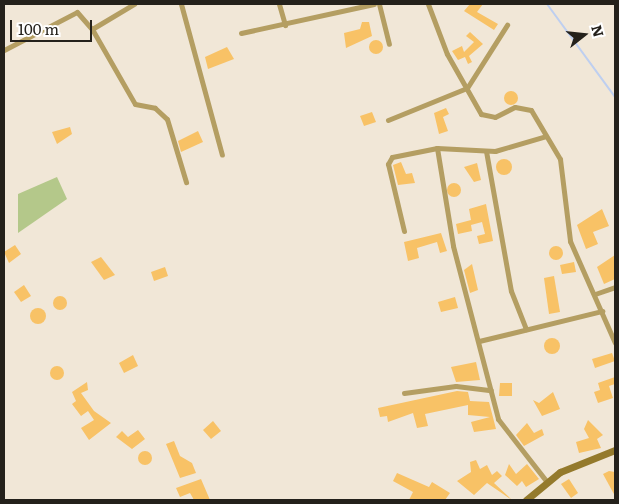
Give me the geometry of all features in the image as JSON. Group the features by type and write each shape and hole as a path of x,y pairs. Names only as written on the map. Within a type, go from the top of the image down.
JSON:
{"main road":[{"path":"526,500 560,472 615,450"}],"street":[{"path":"92,29 134,4"},
{"path":"181,4 222,155"},
{"path":"279,4 285,25"},
{"path":"241,33 285,25 374,4"},
{"path":"379,4 389,44"},
{"path":"428,4 447,54 486,117 522,107 530,110 560,159 570,241 615,343"},
{"path":"4,50 77,12 92,29 135,104 155,108 167,119 186,182"},
{"path":"388,120 467,88 507,25"},
{"path":"404,230 389,160 437,148 486,151 526,145 546,136"},
{"path":"437,148 453,246 502,429 548,482"},
{"path":"486,151 511,291 526,329"},
{"path":"595,294 615,287"},
{"path":"479,341 602,311"},
{"path":"404,393 456,386 491,390"}],"green space":[{"path":"57,177 67,199 18,233 18,194"}],"building":[{"path":"470,4 483,4 477,12 498,24 494,30 464,11"},
{"path":"362,22 369,22 372,36 346,48 344,33 360,29"},
{"path":"470,32 483,44 469,56 472,62 468,64 465,57 458,60 452,51 462,46 464,52 474,42 466,36"},
{"path":"373,40 379,40 383,47 379,54 373,54 369,50 369,44"},
{"path":"227,47 234,59 208,69 205,57"},
{"path":"508,91 514,91 518,98 514,105 508,105 504,101 504,95"},
{"path":"446,108 449,114 443,117 448,131 439,134 434,113"},
{"path":"372,112 376,122 364,126 360,116"},
{"path":"70,127 72,134 57,144 52,132"},
{"path":"198,131 203,142 181,152 178,141"},
{"path":"504,159 510,161 512,167 510,173 504,175 498,173 496,167 498,161"},
{"path":"401,162 406,174 412,173 415,183 398,185 393,165"},
{"path":"477,163 481,180 474,182 464,167"},
{"path":"451,183 457,183 461,190 457,197 451,197 447,193 447,187"},
{"path":"486,204 493,241 479,244 477,236 485,234 482,222 471,225 472,231 458,234 456,224 471,220 469,209"},
{"path":"602,209 609,226 593,232 598,244 586,249 577,225"},
{"path":"441,233 447,251 440,253 437,242 417,248 419,258 408,261 404,242"},
{"path":"15,245 21,254 9,263 4,252"},
{"path":"553,246 559,246 563,253 559,260 553,260 549,256 549,250"},
{"path":"615,255 615,279 604,284 597,267"},
{"path":"101,257 115,275 104,280 91,262"},
{"path":"574,262 576,272 562,274 560,265"},
{"path":"472,264 478,290 470,293 464,270"},
{"path":"165,267 168,276 154,281 151,272"},
{"path":"554,276 560,312 549,314 544,278"},
{"path":"24,285 31,296 21,302 14,292"},
{"path":"60,296 65,298 67,303 65,308 60,310 55,308 53,303 55,298"},
{"path":"455,297 458,308 441,312 438,302"},
{"path":"38,308 44,310 46,316 44,322 38,324 32,322 30,316 32,310"},
{"path":"549,338 555,338 560,343 558,352 549,354 544,349 544,343"},
{"path":"612,353 615,361 595,368 592,359"},
{"path":"133,355 138,366 124,373 119,363"},
{"path":"476,362 480,380 456,382 451,367"},
{"path":"54,366 60,366 64,373 60,380 54,380 50,376 50,370"},
{"path":"615,377 615,384 609,386 613,398 598,403 594,392 600,390 598,383"},
{"path":"87,382 88,390 81,393 94,411 111,423 89,440 81,428 94,420 88,411 81,416 72,404 76,401 72,392"},
{"path":"500,383 512,383 512,396 499,396"},
{"path":"457,391 468,392 470,401 489,402 496,429 474,432 471,422 490,417 468,415 468,405 425,414 428,426 417,428 413,413 388,422 387,416 380,417 378,408"},
{"path":"553,392 560,409 542,416 533,400 539,403"},
{"path":"588,420 603,435 597,439 601,448 579,453 576,442 589,438 584,429"},
{"path":"213,421 221,431 211,439 203,430"},
{"path":"527,423 534,433 542,429 544,435 524,446 516,435"},
{"path":"138,430 145,439 132,449 116,437 122,431 128,437"},
{"path":"174,441 180,456 192,463 196,473 180,478 166,444"},
{"path":"145,451 150,453 152,458 150,463 145,465 140,463 138,458 140,453"},
{"path":"476,460 480,469 487,465 492,475 497,471 502,476 494,483 512,500 487,483 474,495 457,481 471,472 470,462"},
{"path":"509,464 516,474 527,464 539,479 526,487 522,481 517,486 505,475"},
{"path":"609,471 615,472 615,496 603,474"},
{"path":"397,473 429,487 432,482 450,493 445,500 409,500 413,492 393,481"},
{"path":"201,479 210,500 194,500 190,493 180,497 176,488"},
{"path":"569,479 578,493 571,498 561,484"}],"waterway":[{"path":"547,4 615,97"}]}
